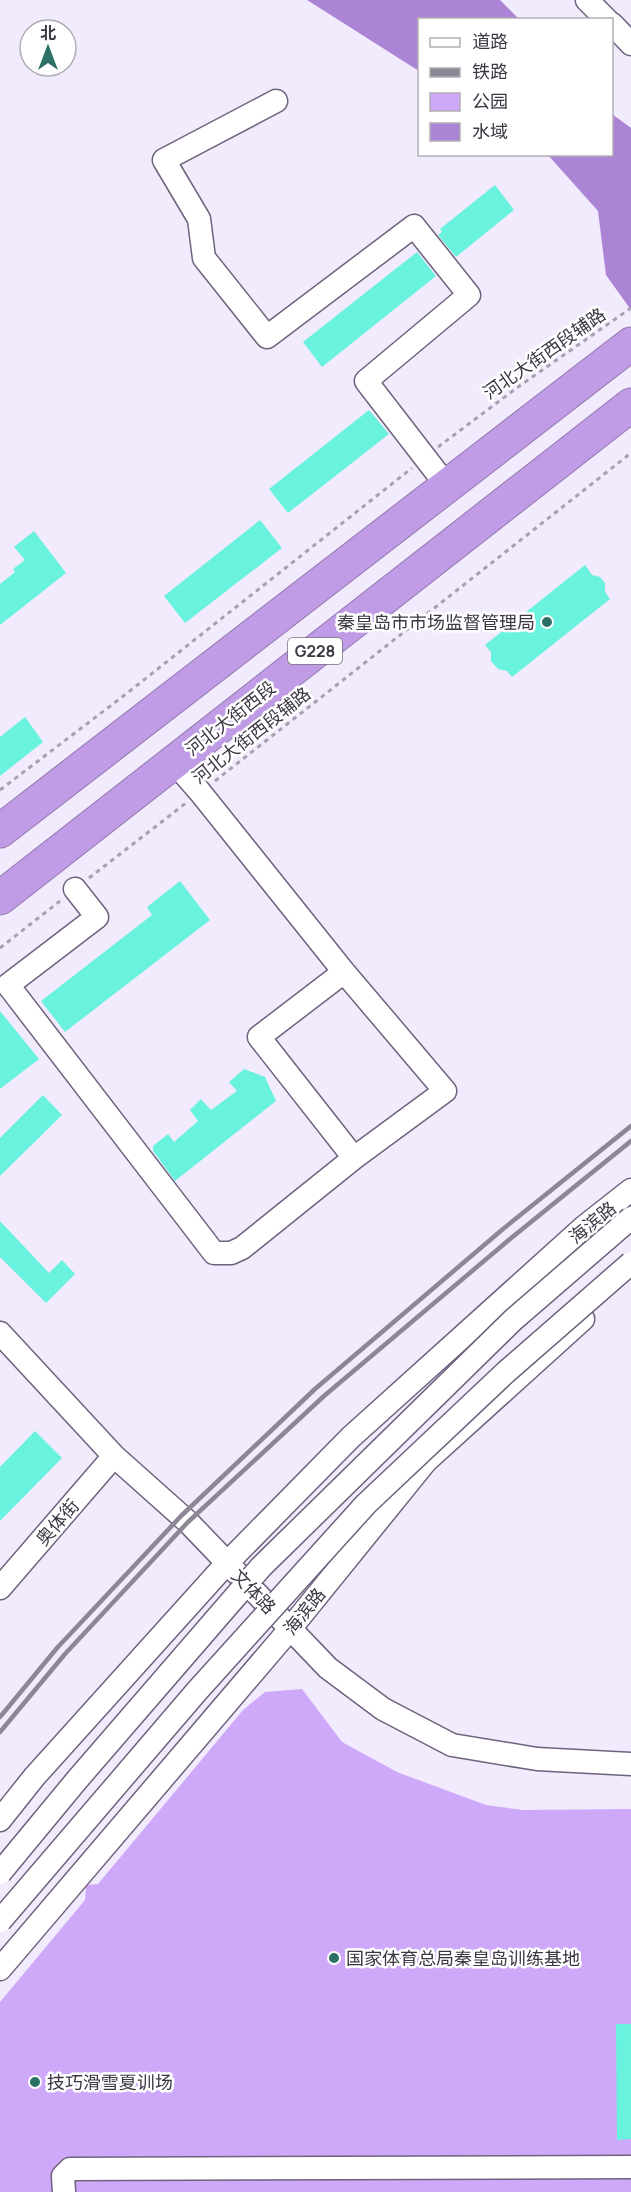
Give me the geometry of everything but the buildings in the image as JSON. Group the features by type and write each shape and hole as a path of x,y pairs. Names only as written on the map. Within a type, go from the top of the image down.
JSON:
{"highway":[{"name":"G228","path":"0,831 447,486 626,336"},
{"name":"河北大街西段","path":"0,898 631,405"}],"street":[{"path":"587,0 605,18"},
{"path":"613,25 631,44"},
{"path":"276,101 164,160 199,219 204,258 267,337 414,226 469,295 366,381 447,486"},
{"path":"75,889 97,917 8,985 214,1253 231,1253 242,1248 354,1158 445,1091 344,972 174,762"},
{"path":"344,972 259,1037 354,1158"},
{"name":"海滨路","path":"0,1820 35,1776 227,1563 351,1437 584,1227 631,1190"},
{"name":"海滨路","path":"0,1873 83,1772 261,1567 513,1320 631,1218"},
{"name":"海滨路","path":"0,1922 197,1691 366,1504 506,1372 631,1263"},
{"name":"海滨路","path":"0,1969 290,1629 426,1461 631,1276"},
{"name":"文体路","path":"0,1333 114,1456 188,1522 328,1668 383,1709 452,1745 537,1759 631,1764"},
{"name":"奥体街","path":"0,1588 114,1456"},
{"path":"64,2192 63,2176 70,2169 631,2167"}],"path":[{"name":"河北大街西段辅路","path":"0,790 126,694 425,457 518,387 626,336 631,308"},
{"name":"河北大街西段辅路","path":"0,948 631,453"}],"green space":[{"name":"国家体育总局秦皇岛训练基地","path":"302,1689 342,1742 397,1772 486,1805 522,1810 631,1809 631,2192 0,2192 0,2002 85,1900 86,1885 98,1884 243,1710 265,1692"}],"water":[{"path":"307,0 500,0 518,18 418,18 418,70"},
{"path":"613,115 631,128 631,310 606,275 598,211 549,156 613,156"}],"railway":[{"path":"0,1717 57,1648 181,1516 315,1389 503,1229 631,1126"},
{"path":"0,1732 65,1654 188,1522 324,1396 510,1239 631,1141"}],"place":[{"name":"秦皇岛市市场监督管理局","path":"547,622"},
{"name":"国家体育总局秦皇岛训练基地","path":"334,1958"},
{"name":"技巧滑雪夏训场","path":"35,2082"}]}
